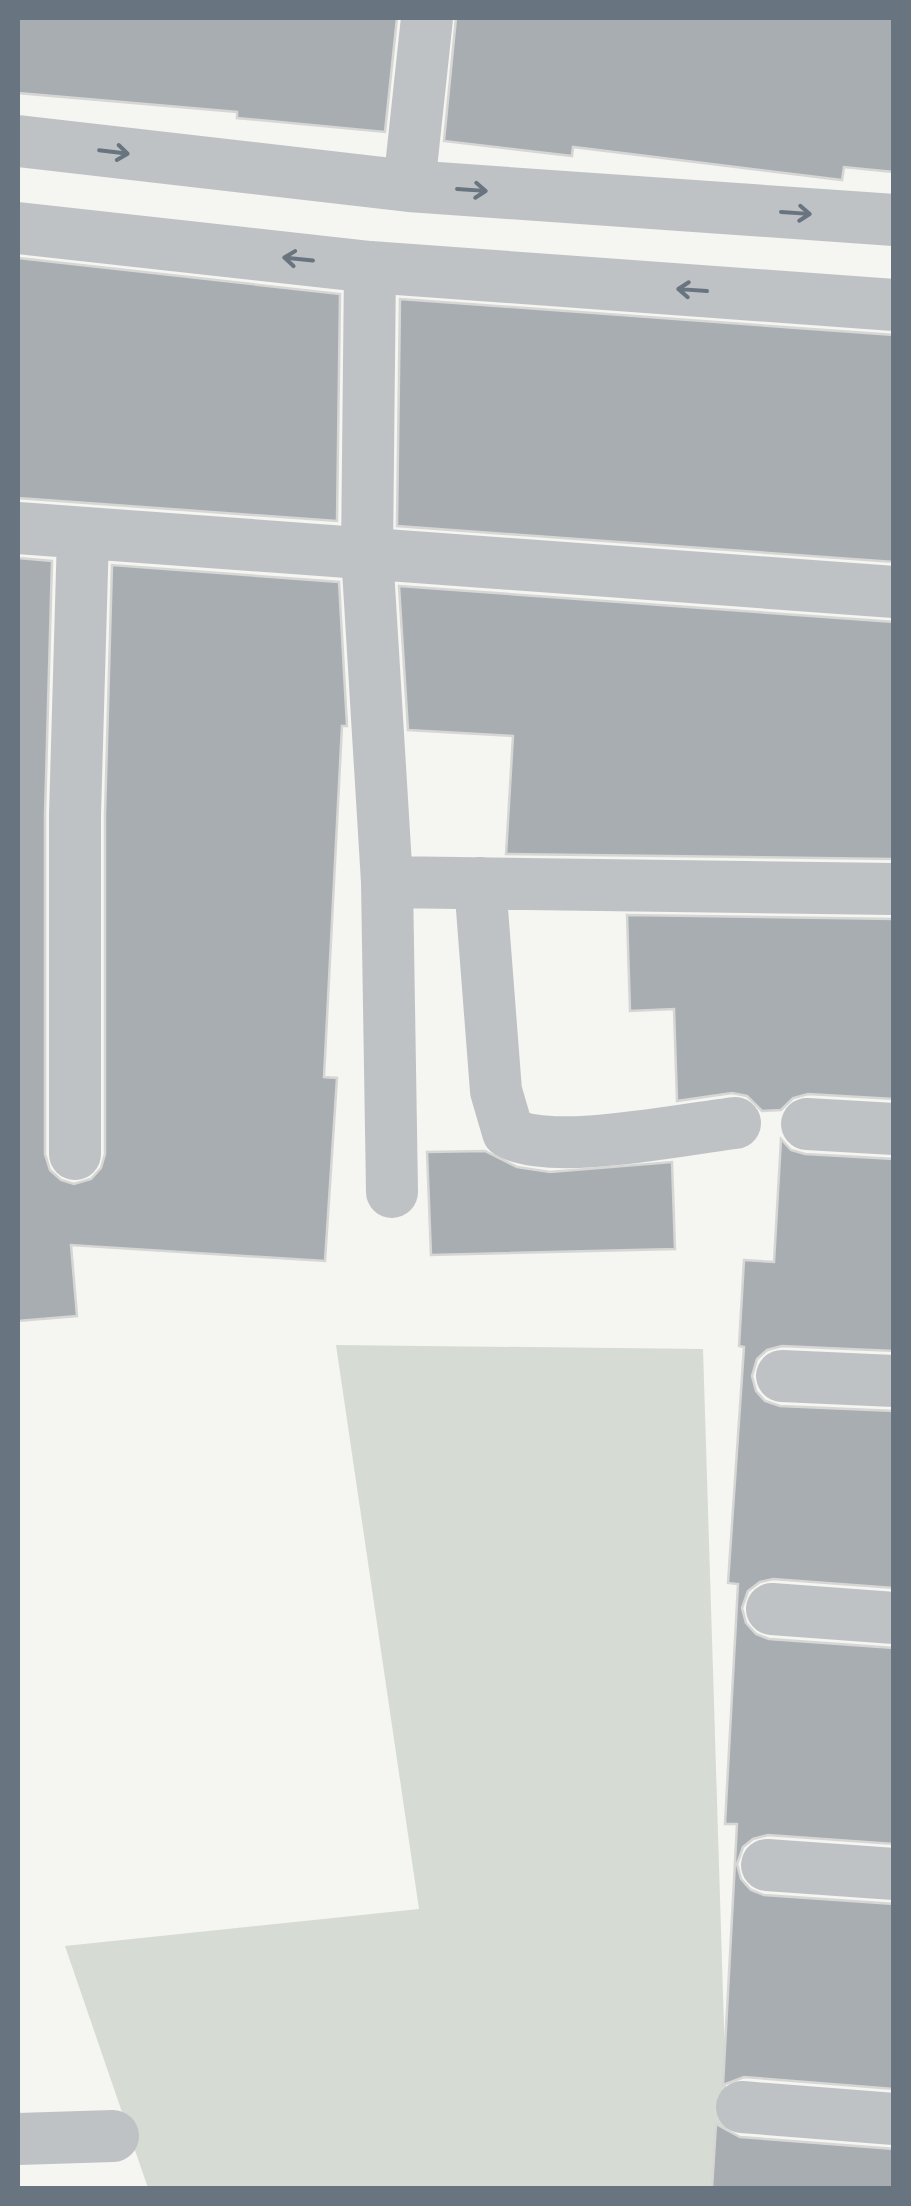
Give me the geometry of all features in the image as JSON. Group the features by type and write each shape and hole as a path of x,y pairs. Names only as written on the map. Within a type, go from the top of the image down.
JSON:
{"street":[{"path":"409,186 427,18"},
{"path":"18,141 409,186 894,220"},
{"path":"18,228 370,266 894,305"},
{"path":"370,266 368,553 387,882 392,1192"},
{"path":"18,528 894,592"},
{"path":"75,1154 75,816 83,535"},
{"path":"387,882 894,889"},
{"path":"480,883 496,1091 508,1132 521,1140 554,1144 735,1123"},
{"path":"807,1124 894,1130"},
{"path":"782,1376 894,1381"},
{"path":"772,1609 894,1618"},
{"path":"767,1865 894,1874"},
{"path":"742,2106 894,2119"},
{"path":"18,2139 113,2136"}],"shaded area":[{"path":"336,1345 703,1349 729,2188 148,2188 65,1946 419,1909"}],"building":[{"path":"18,18 397,18 385,132 237,118 237,112 18,93"},
{"path":"456,18 894,18 894,172 844,167 842,180 573,147 572,156 444,141"},
{"path":"18,258 340,294 337,521 18,498"},
{"path":"400,299 894,335 894,562 397,526"},
{"path":"18,558 52,561 45,814 45,1154 50,1170 61,1180 74,1184 91,1179 101,1168 105,1154 105,815 112,565 339,582 347,726 342,726 324,1077 337,1078 325,1261 71,1245 77,1316 18,1321"},
{"path":"399,586 894,622 894,859 506,854 513,736 408,730"},
{"path":"627,915 894,919 894,1099 808,1094 793,1098 781,1110 762,1111 747,1096 732,1093 677,1101 674,1009 630,1011"},
{"path":"781,1139 791,1150 805,1154 894,1159 894,1351 782,1346 767,1350 757,1359 752,1376 756,1391 765,1401 780,1406 894,1411 894,1588 773,1579 748,1591 742,1608 746,1623 756,1634 769,1639 894,1648 894,1844 768,1835 743,1847 737,1864 741,1879 751,1890 764,1895 894,1904 894,2089 744,2077 723,2085 737,1824 725,1824 738,1584 728,1583 744,1347 739,1346 744,1260 774,1262"},
{"path":"485,1151 517,1167 550,1172 672,1162 675,1249 431,1255 427,1152"},
{"path":"716,2124 740,2137 894,2149 894,2188 712,2188"}]}
